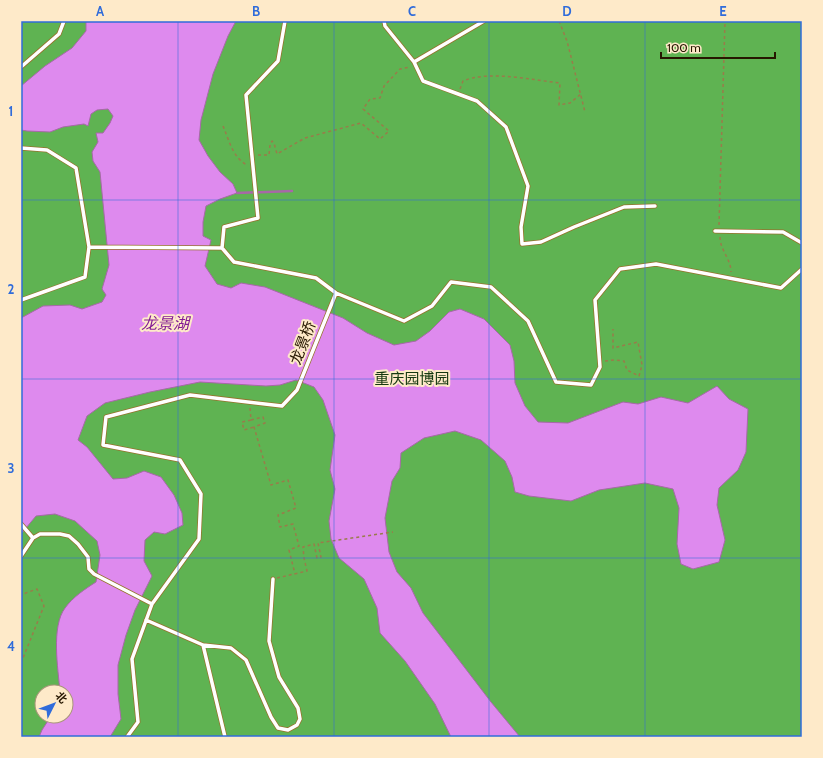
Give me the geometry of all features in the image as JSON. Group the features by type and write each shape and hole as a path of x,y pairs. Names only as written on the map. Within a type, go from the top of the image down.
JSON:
{"lane":[{"path":"21,67 59,34 64,21"},
{"path":"285,21 278,61 246,95 258,218 224,227 222,248 234,262 316,278 336,293 404,321 432,306 451,282 491,287 528,321 556,382 591,385 600,367 595,300 620,269 656,264 781,288 802,269"},
{"path":"384,21 385,26 414,64 423,81 477,101 506,127 528,186 521,227 522,244 541,242 624,207 655,206"},
{"path":"414,64 484,21"},
{"path":"21,148 47,150 76,168 89,247 86,277 21,300"},
{"path":"717,231 783,232 802,243"},
{"path":"89,247 222,248"},
{"name":"龙景桥","path":"250,402 282,406 297,390 336,293"},
{"path":"127,737 138,722 132,659 152,604 199,539 201,494 180,460 103,445 106,417 190,395 250,402"},
{"path":"21,524 33,538"},
{"path":"21,556 33,538 40,534 60,534 70,536 88,557 89,569 94,574 152,604"},
{"path":"146,620 203,645 232,648 246,660 271,717 278,728 288,730 297,725 300,719 298,708 279,677 269,642 273,579"},
{"path":"203,645 225,737"}],"path":[{"path":"559,21 566,41 585,112"},
{"path":"726,21 717,231 720,245 731,266 731,278"},
{"path":"252,155 269,155 272,140 277,154 305,138 361,123 380,139 389,131 363,109 370,98 380,98 384,86 400,69 414,64"},
{"path":"458,94 463,81 472,78 492,76 560,83 559,105 570,103 581,94"},
{"path":"223,126 235,154 241,162 253,167"},
{"path":"599,362 614,360 624,361 627,370 639,376 642,365 638,342 613,348 613,329"},
{"path":"250,402 251,420"},
{"path":"263,417 265,424 254,427 244,430 242,422 263,417"},
{"path":"254,427 271,484 288,480 296,508 278,515 280,527 292,524 299,546 289,550 295,574"},
{"path":"273,579 307,571 303,546 314,544 317,558 321,557 318,543 393,532"},
{"path":"21,663 44,606 37,589 23,594"}],"green space":[{"name":"重庆园博园","path":"21,21 802,21 802,737 21,737"}],"water":[{"name":"龙景湖","path":"86,21 236,21 228,36 213,74 201,120 199,140 208,156 220,172 233,184 237,193 206,206 203,222 203,236 211,240 205,266 217,284 231,288 241,283 265,287 343,318 367,333 394,345 416,341 430,331 449,312 460,309 484,319 510,345 514,361 515,383 525,406 538,422 568,423 623,402 638,404 661,397 688,403 717,386 729,399 748,409 746,452 738,470 719,488 717,505 725,540 719,562 693,569 681,564 677,544 679,508 673,489 645,483 599,490 571,501 529,496 515,492 512,477 505,461 481,440 455,431 424,438 401,453 400,468 392,481 385,518 389,552 397,572 411,588 423,613 491,702 520,737 451,737 435,704 405,661 380,633 377,608 364,579 339,558 331,539 329,521 335,489 330,470 335,435 323,400 314,387 296,380 280,385 266,386 200,382 105,403 87,416 78,440 87,447 113,479 127,478 144,471 161,477 174,495 182,513 183,525 165,534 154,532 145,540 144,561 152,576 135,610 126,635 118,665 118,694 121,719 110,737 39,737 46,724 74,724 74,684 59,684 56,648 58,626 61,616 68,604 96,582 100,555 97,541 75,521 55,514 36,516 21,534 21,318 43,306 70,305 82,309 102,302 106,295 102,289 109,265 100,172 93,161 92,152 98,142 96,133 103,133 113,116 108,109 97,110 91,114 88,126 84,124 63,127 50,132 21,130 21,86 45,66 72,48 86,31"}],"waterway":[{"path":"237,193 292,191"}]}
